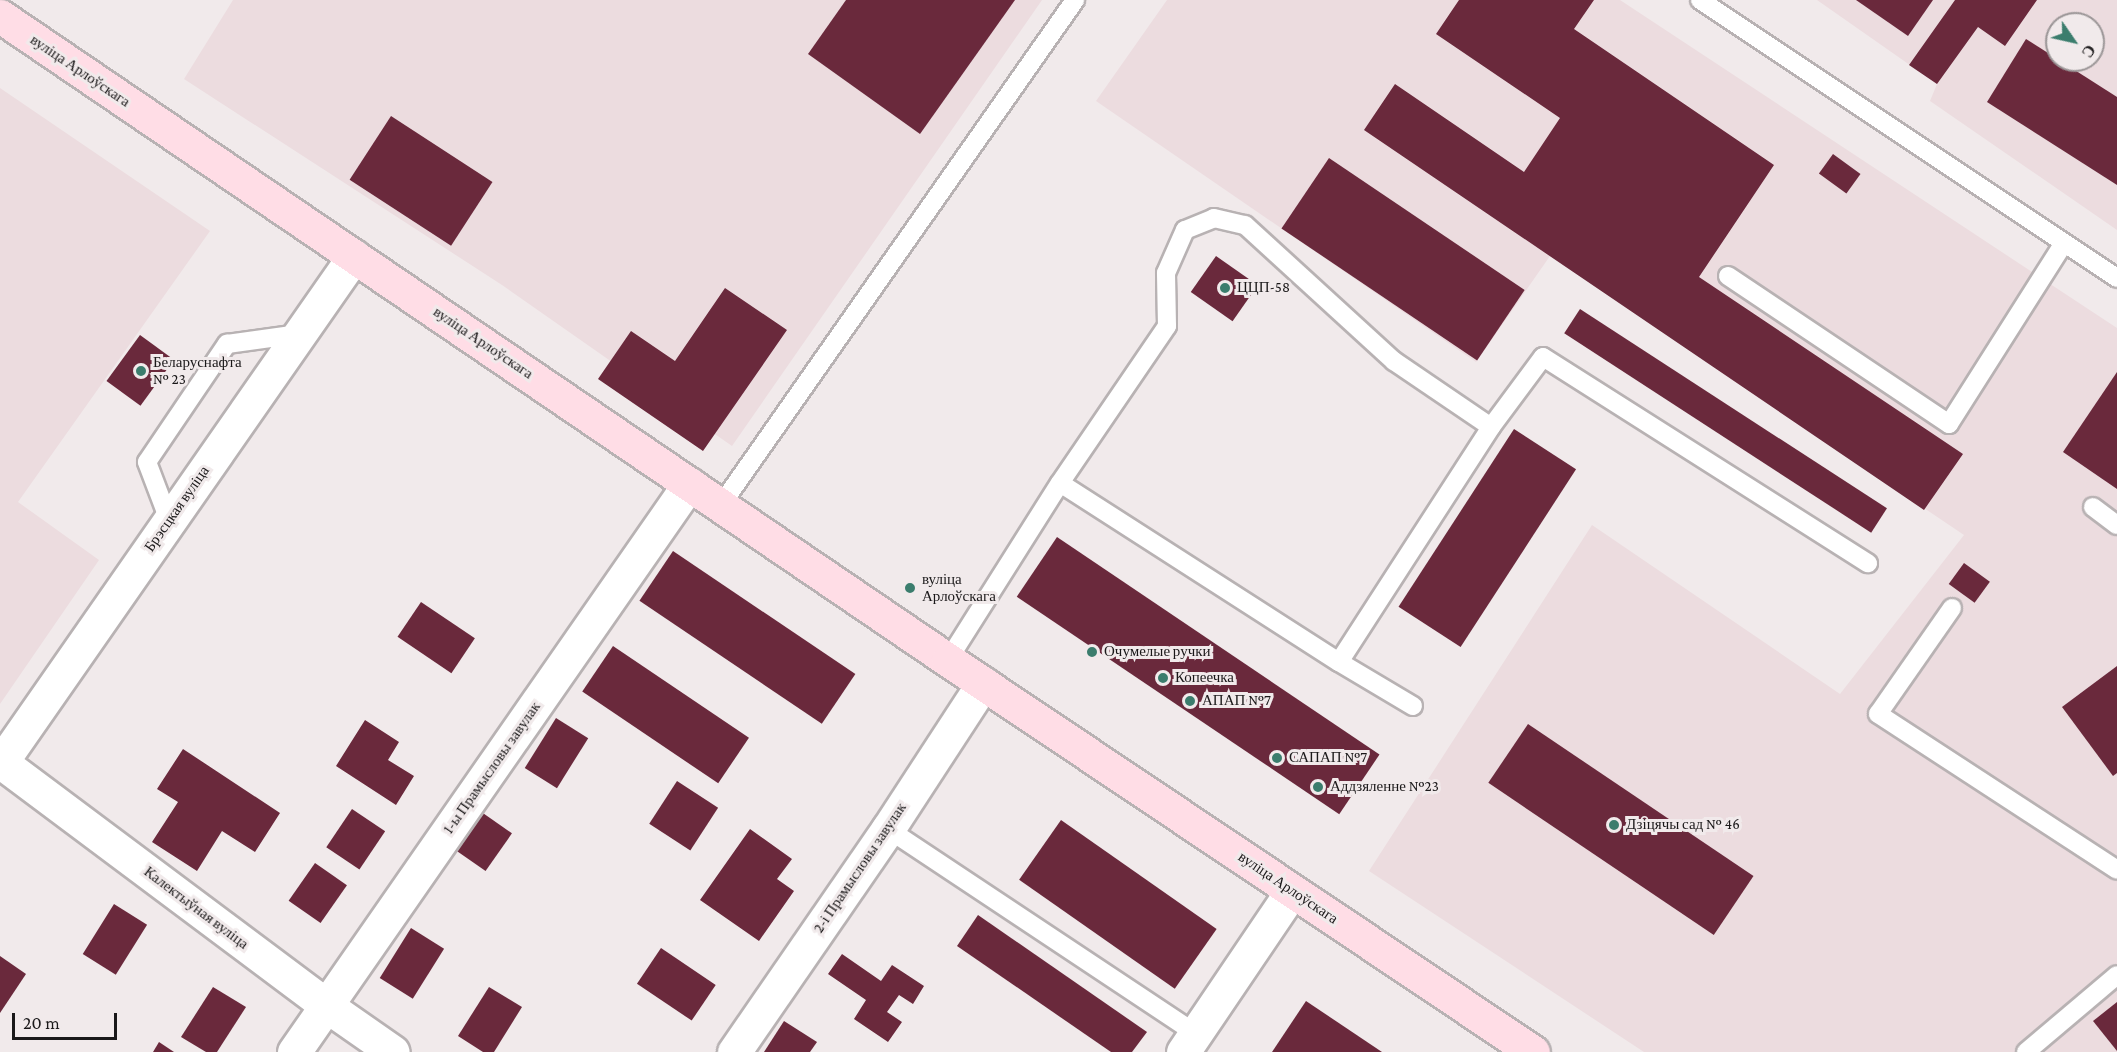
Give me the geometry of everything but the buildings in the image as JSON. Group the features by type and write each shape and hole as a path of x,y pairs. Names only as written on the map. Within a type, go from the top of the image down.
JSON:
{"street":[{"name":"вуліца Арлоўскага","path":"0,16 948,660 1533,1052"},
{"name":"Брэсцкая вуліца","path":"1,763 354,255"},
{"name":"1-ы Прамысловы завулак","path":"294,1052 689,484"},
{"name":"2-і Прамысловы завулак","path":"734,1052 888,829 983,683"},
{"name":"Калектыўная вуліца","path":"1,763 327,1006 393,1052"},
{"path":"1189,1043 1293,891"}],"lane":[{"path":"721,505 1075,0"},
{"path":"1700,0 2117,278"},
{"path":"948,660 1060,483 1167,326 1166,273 1185,230 1214,218 1245,225 1394,361 1491,427"},
{"path":"1728,276 1949,424 2064,243"},
{"path":"170,520 147,462 227,344 299,334"},
{"path":"1339,662 1491,427 1543,357 1868,563"},
{"path":"1060,483 1339,662 1413,706"},
{"path":"2093,507 2117,525"},
{"path":"1952,608 1878,714 2117,870"},
{"path":"888,829 1189,1043"},
{"path":"2026,1052 2117,975"}],"shaded area":[{"path":"233,0 1042,0 732,446 502,285 184,79"},
{"path":"1167,0 1620,0 2117,328 2117,1052 1644,1052 1369,871 1592,525 1840,694 1964,535 1550,256 1476,362 1096,101"},
{"path":"1817,0 2117,0 2117,230 1930,101 1937,84"},
{"path":"0,88 210,231 18,502 99,560 0,704"}],"place":[{"name":"ЦЦП-58","path":"1225,288"},
{"name":"Беларуснафта № 23","path":"141,371"},
{"name":"вуліца Арлоўскага","path":"910,588"},
{"name":"Очумелые ручки","path":"1092,652"},
{"name":"Копеечка","path":"1163,678"},
{"name":"АПАП №7","path":"1190,701"},
{"name":"САПАП №7","path":"1277,758"},
{"name":"Аддзяленне №23","path":"1318,787"},
{"name":"Дзіцячы сад № 46","path":"1614,825"}]}
